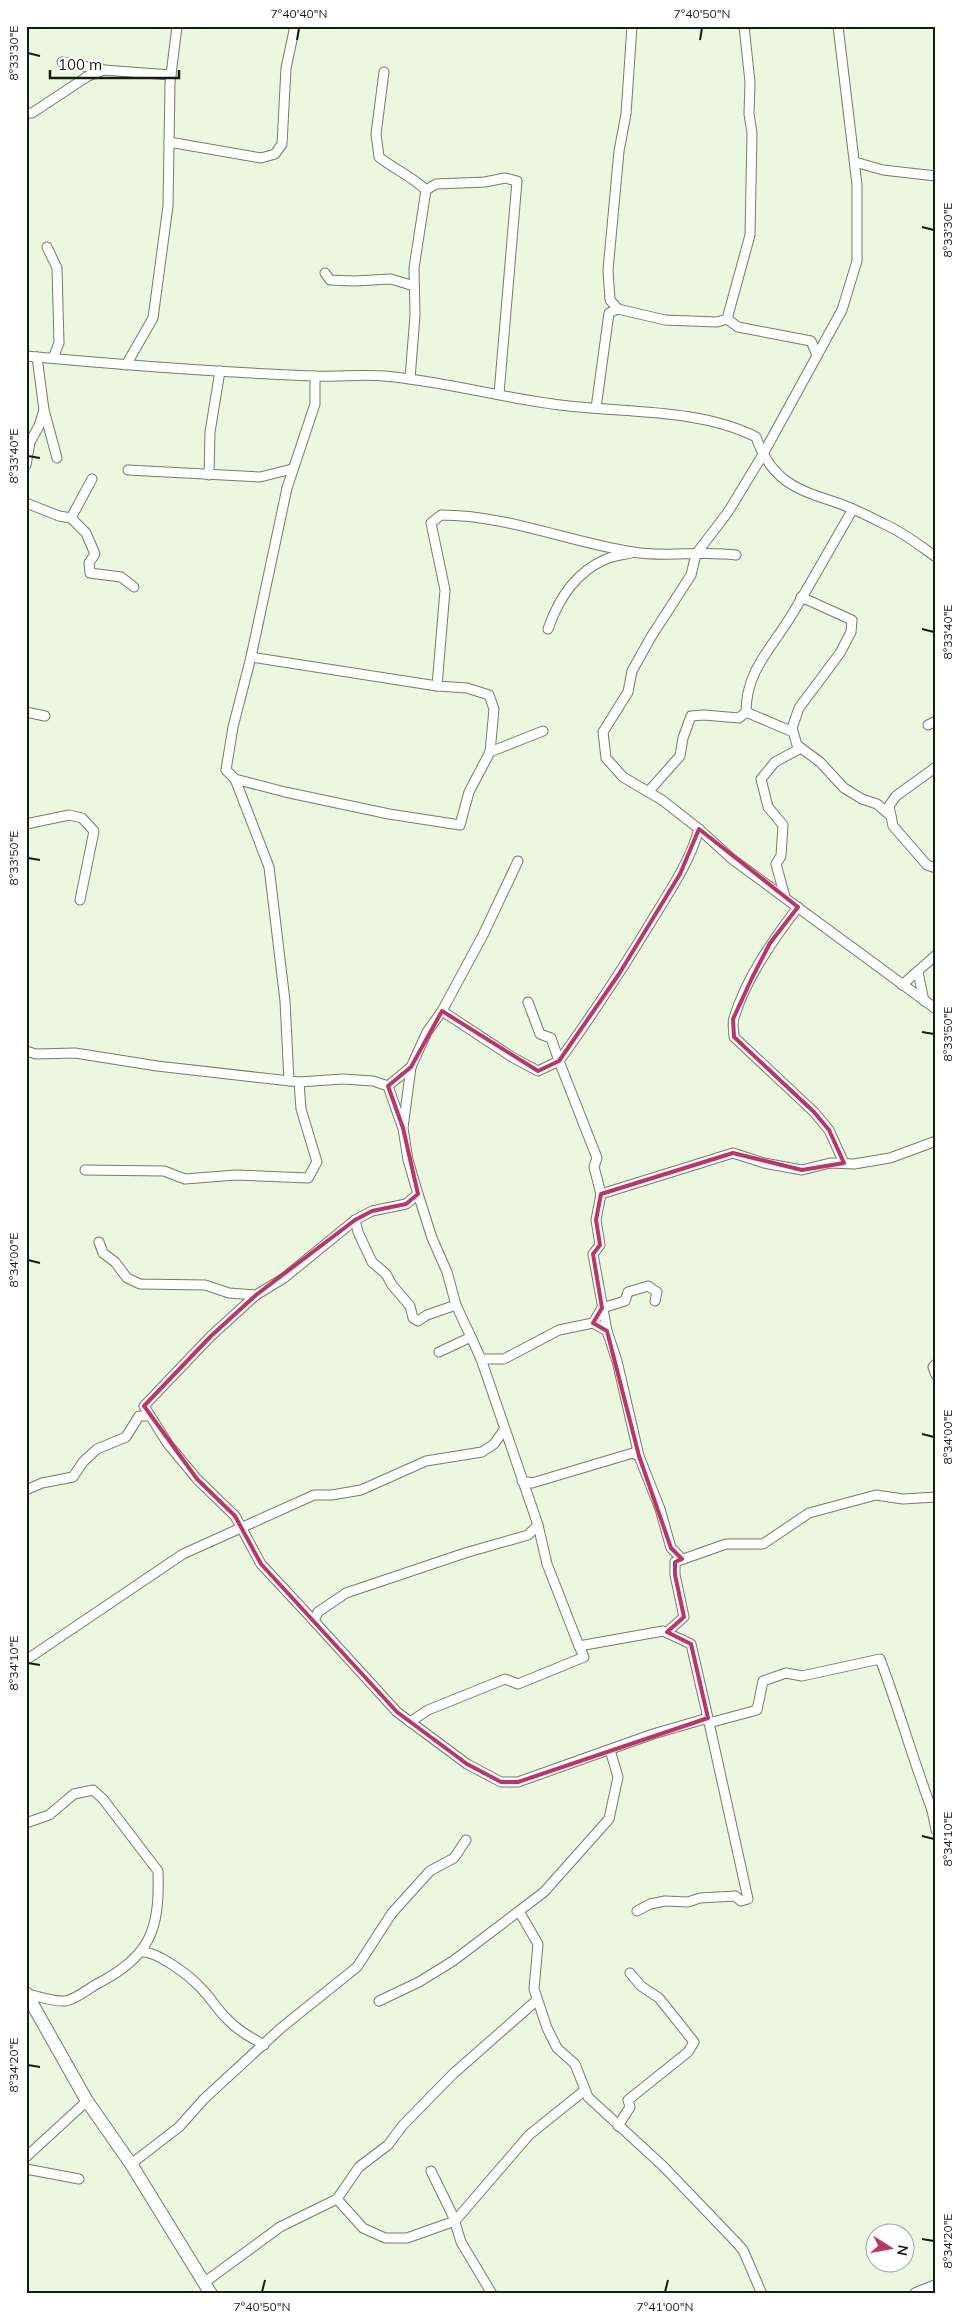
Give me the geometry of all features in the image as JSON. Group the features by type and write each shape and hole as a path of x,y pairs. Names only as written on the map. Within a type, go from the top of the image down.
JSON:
{"street":[{"path":"126,365 153,318 168,206 171,75 177,26"},
{"path":"169,142 261,158 276,154 282,144 286,68 294,26"},
{"path":"596,408 609,313 608,270 619,151 626,114 632,26"},
{"path":"727,319 750,235 752,133 749,114 750,82 744,26"},
{"path":"838,26 857,185 857,261 842,310 762,456 728,512 696,554 691,575 651,637 632,671 628,692 603,732 606,758 623,777 648,792 699,829 732,859 936,1010"},
{"path":"62,62 104,70 171,75"},
{"path":"26,113 32,113 88,76 104,70"},
{"path":"384,72 376,134 379,156 395,170 413,178 426,190"},
{"path":"854,162 883,170 936,176"},
{"path":"426,190 436,184 485,182 505,178 517,181 499,394"},
{"path":"410,379 415,315 414,268 426,190"},
{"path":"48,247 57,268 59,343 53,358"},
{"path":"325,273 330,280 391,279 414,286"},
{"path":"610,300 618,309 665,320 717,322 727,319 738,326 811,341 817,354"},
{"path":"609,313 618,309"},
{"path":"26,356 220,371 314,376 383,375 560,405 648,412 727,424 756,437 762,456 782,478 796,488 853,509 899,531 936,557"},
{"path":"37,357 44,410 57,458"},
{"path":"209,475 210,432 220,371"},
{"path":"85,1170 164,1171 185,1179 236,1175 308,1178 317,1162 294,1082 269,867 236,779 226,770 233,727 251,657 292,469 304,440 315,404 314,376"},
{"path":"26,465 30,442 39,426 44,410"},
{"path":"128,470 260,477 292,469"},
{"path":"71,518 92,480"},
{"path":"26,503 60,516 71,518 86,533 95,554 89,563 90,573 102,573 121,577 134,587"},
{"path":"648,792 680,756 683,738 691,716 704,714 739,718 746,712 746,696 756,666 802,597 853,509"},
{"path":"437,686 445,590 431,523 441,515 461,515 556,533 634,553"},
{"path":"548,629 566,591 589,568 605,559 634,553 721,553 736,555"},
{"path":"802,597 852,620 851,632 840,653 799,708 792,728 797,745 820,762 844,788 862,799 877,804 891,816"},
{"path":"236,779 389,814 460,825 469,792 490,752 494,709 489,695 467,688 437,686 251,657"},
{"path":"26,712 46,716"},
{"path":"746,712 793,732"},
{"path":"490,752 543,731"},
{"path":"785,897 776,864 781,856 783,825 768,807 760,779 775,762 802,748"},
{"path":"936,767 896,796 889,806 893,826 928,865 936,868"},
{"path":"26,824 70,815 82,818 94,831 80,900"},
{"path":"442,1011 512,1057 538,1070 559,1061 620,974 640,941 680,874 695,844 699,829"},
{"path":"403,1128 411,1066 483,935 518,862"},
{"path":"798,907 770,943 752,978 733,1020 734,1037 814,1112 829,1130 844,1163"},
{"path":"902,985 936,955"},
{"path":"918,972 924,1001"},
{"path":"528,1002 540,1034 551,1038 597,1158 594,1167 601,1194 596,1220 600,1245 593,1254 602,1308 639,1456 660,1508 671,1548 682,1559"},
{"path":"26,1051 36,1054 76,1053 157,1066 294,1082 343,1079 373,1081 388,1086"},
{"path":"388,1086 411,1066"},
{"path":"388,1086 403,1128 408,1160 432,1238 447,1272 456,1305 481,1360 538,1525 547,1564 584,1657 518,1684 505,1679 428,1710 410,1722"},
{"path":"601,1194 733,1153 764,1163 802,1170 830,1162 844,1163 890,1158 936,1141"},
{"path":"418,1194 406,1204 372,1211 355,1220 284,1278 256,1295 211,1336 144,1406 197,1479 235,1516 261,1564 397,1712 467,1764 501,1782 518,1782 610,1750 708,1721 758,1710 763,1681 786,1673 802,1676 880,1659 897,1702 912,1758 934,1809 936,1830"},
{"path":"355,1220 358,1232 372,1262 386,1274 392,1286 410,1306 413,1318 418,1321 426,1315 456,1305"},
{"path":"99,1242 102,1252 115,1262 127,1278 140,1284 204,1285 228,1293 256,1295"},
{"path":"593,1323 602,1308 625,1301 628,1292 648,1286 657,1292 655,1301"},
{"path":"481,1360 504,1359 559,1330 593,1323 607,1331"},
{"path":"439,1352 470,1337"},
{"path":"936,1364 933,1367 936,1375"},
{"path":"26,1490 42,1483 73,1477 82,1462 97,1449 126,1437 139,1416 150,1416"},
{"path":"26,1660 183,1554 314,1495 332,1495 361,1490 426,1461 482,1452 494,1444 504,1430"},
{"path":"522,1481 532,1483 633,1453 639,1456"},
{"path":"667,1632 684,1617 675,1575 675,1562 726,1544 763,1544 810,1513 876,1495 902,1500 936,1497"},
{"path":"314,1621 318,1612 346,1593 465,1553 528,1535 538,1525"},
{"path":"579,1646 663,1631 691,1644 748,1899 740,1901 735,1896 700,1898 688,1902 665,1900 650,1904 637,1911"},
{"path":"379,2001 419,1982 453,1961 544,1892 610,1819 618,1777 610,1750"},
{"path":"26,1823 49,1815 74,1794 93,1790 103,1799 158,1871 156,1924 142,1952 112,1976 66,2001 26,1994"},
{"path":"131,2164 179,2127 204,2099 281,2028 357,1967 392,1913 430,1870 454,1858 466,1840"},
{"path":"520,1912 538,1944 534,1990 537,2000 557,2048 575,2064 588,2097 663,2166 743,2250 762,2294"},
{"path":"142,1952 152,1952 180,1971 200,1987 226,2019 243,2034 264,2045"},
{"path":"618,2126 630,2107 628,2100 688,2052 694,2042 659,1998 641,1986 630,1973"},
{"path":"26,1994 87,2101 131,2164 208,2288 280,2227 337,2199 359,2166 388,2145 402,2125 453,2074 537,2000"},
{"path":"337,2199 363,2228 385,2238 407,2238 455,2221 529,2136 585,2090"},
{"path":"26,2156 87,2101"},
{"path":"26,2169 79,2179"},
{"path":"432,2172 455,2221 461,2242 492,2294"},
{"path":"916,2294 936,2286"}],"highlighted area":[{"path":"699,829 798,907 770,943 752,978 733,1019 734,1037 814,1112 829,1130 844,1163 802,1170 733,1153 601,1194 596,1220 600,1245 593,1254 602,1308 593,1323 607,1331 639,1456 671,1548 682,1559 675,1562 675,1575 684,1617 667,1632 691,1644 708,1718 518,1782 501,1782 467,1764 397,1712 261,1564 235,1516 197,1479 144,1406 211,1336 256,1295 355,1220 372,1211 406,1204 418,1194 403,1128 388,1086 411,1067 442,1011 538,1071 559,1061 619,974 680,874"}]}
